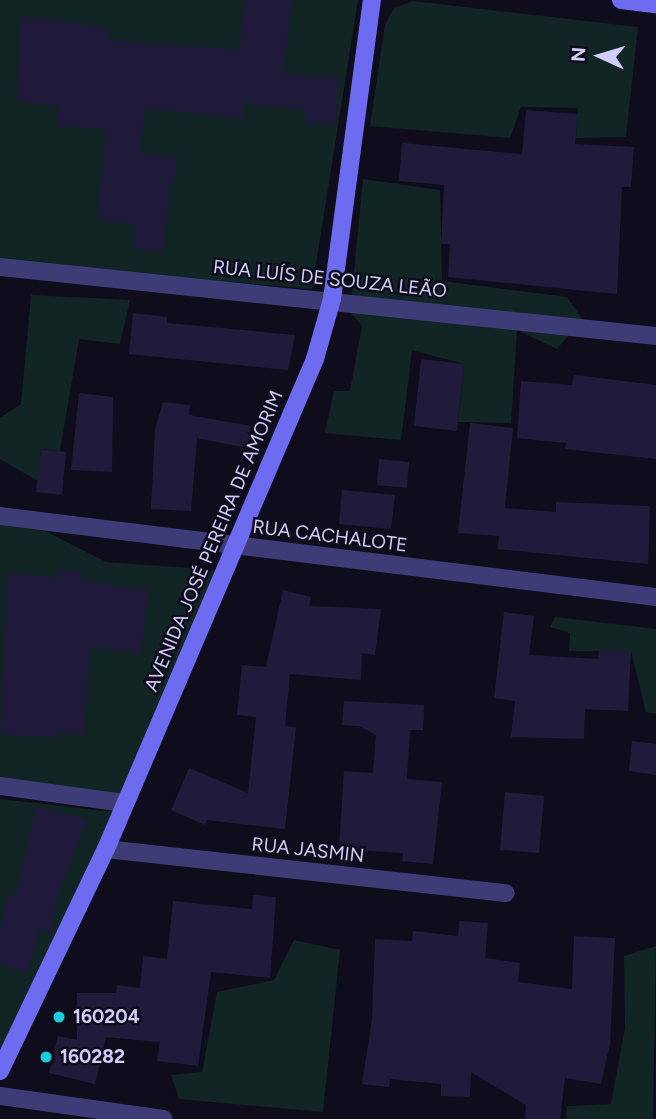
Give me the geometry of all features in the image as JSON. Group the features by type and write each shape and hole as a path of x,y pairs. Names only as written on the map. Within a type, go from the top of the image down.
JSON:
{"main road":[{"name":"AVENIDA JOSÉ PEREIRA DE AMORIM","path":"0,1071 106,849 233,545 315,359 332,299 372,0"},
{"path":"621,0 656,4"}],"street":[{"name":"RUA LUÍS DE SOUZA LEÃO","path":"0,267 332,299 656,336"},
{"name":"RUA CACHALOTE","path":"0,516 656,597"},
{"path":"0,786 124,803"},
{"name":"RUA JASMIN","path":"106,849 506,893"},
{"path":"0,1096 163,1119"}],"green space":[{"path":"0,0 358,0 312,289 0,262"},
{"path":"412,1 638,27 626,137 576,138 578,108 521,107 510,138 370,126 385,25 394,8"},
{"path":"363,179 440,190 442,281 567,297 582,319 557,349 517,330 511,423 458,422 464,364 412,350 401,440 325,433 334,391 350,391 362,326 350,312"},
{"path":"31,295 130,300 120,344 79,339 60,451 41,449 38,481 0,459 0,418 21,404"},
{"path":"0,525 45,531 106,562 215,570 119,795 0,789"},
{"path":"555,617 656,629 656,714 646,712 631,651 569,651 570,633 550,627"},
{"path":"0,799 113,812 0,1052"},
{"path":"294,940 340,950 323,1112 179,1099 171,1075 202,1072 217,992 274,980"},
{"path":"656,946 653,1119 566,1119 567,1106 611,1104 625,1028 624,956"}],"building":[{"path":"245,0 292,0 283,74 339,77 336,124 305,123 305,110 244,103 243,119 145,108 140,153 177,157 175,184 170,184 163,252 133,249 135,224 97,220 106,130 57,125 59,106 17,102 21,16 109,28 108,40 239,50"},
{"path":"526,110 578,114 575,144 634,147 631,187 622,187 617,294 448,277 450,244 441,244 444,185 399,181 402,143 522,154"},
{"path":"133,313 167,317 167,323 295,335 288,370 129,354"},
{"path":"421,359 464,364 457,431 414,426"},
{"path":"574,375 656,385 656,459 565,449 566,443 517,438 521,381 572,385"},
{"path":"79,393 113,397 112,472 71,470"},
{"path":"163,402 190,405 189,415 251,426 247,448 197,438 191,511 151,509 155,430"},
{"path":"470,423 513,428 505,508 556,512 556,502 650,506 648,564 498,549 499,536 458,533"},
{"path":"41,449 66,452 62,495 36,492"},
{"path":"379,459 409,462 407,488 377,485"},
{"path":"342,490 395,495 391,529 339,524"},
{"path":"58,568 81,570 80,580 149,590 140,654 90,647 84,735 58,732 58,738 0,734 7,573 57,578"},
{"path":"283,590 311,597 309,606 381,609 375,655 362,653 361,680 290,674 285,726 296,727 285,829 207,820 205,825 171,810 189,768 248,793 256,717 237,715 242,665 266,667"},
{"path":"504,612 534,616 529,655 598,659 599,649 631,651 628,711 585,709 584,739 511,737 515,701 494,698"},
{"path":"344,701 424,705 423,730 410,730 407,779 442,782 433,864 402,861 403,853 339,849 344,771 373,773 376,735 359,726 342,725"},
{"path":"632,741 656,744 656,775 629,771"},
{"path":"505,792 544,796 539,853 500,850"},
{"path":"36,807 87,819 55,905 53,931 39,930 28,972 0,965 0,929 8,893 15,895"},
{"path":"253,895 276,897 270,978 211,972 198,1066 157,1061 160,1042 106,1037 95,1084 49,1073 58,1036 77,1040 77,993 116,993 117,985 140,988 143,956 167,959 173,901 252,909"},
{"path":"459,921 488,923 485,958 520,963 518,982 572,989 574,936 615,938 610,1044 601,1084 565,1078 560,1119 525,1119 526,1105 471,1072 470,1097 441,1096 441,1084 390,1079 389,1087 362,1084 372,1019 375,939 412,941 413,931 458,936"}],"place":[{"name":"160204","path":"59,1017"},
{"name":"160282","path":"46,1057"}]}
